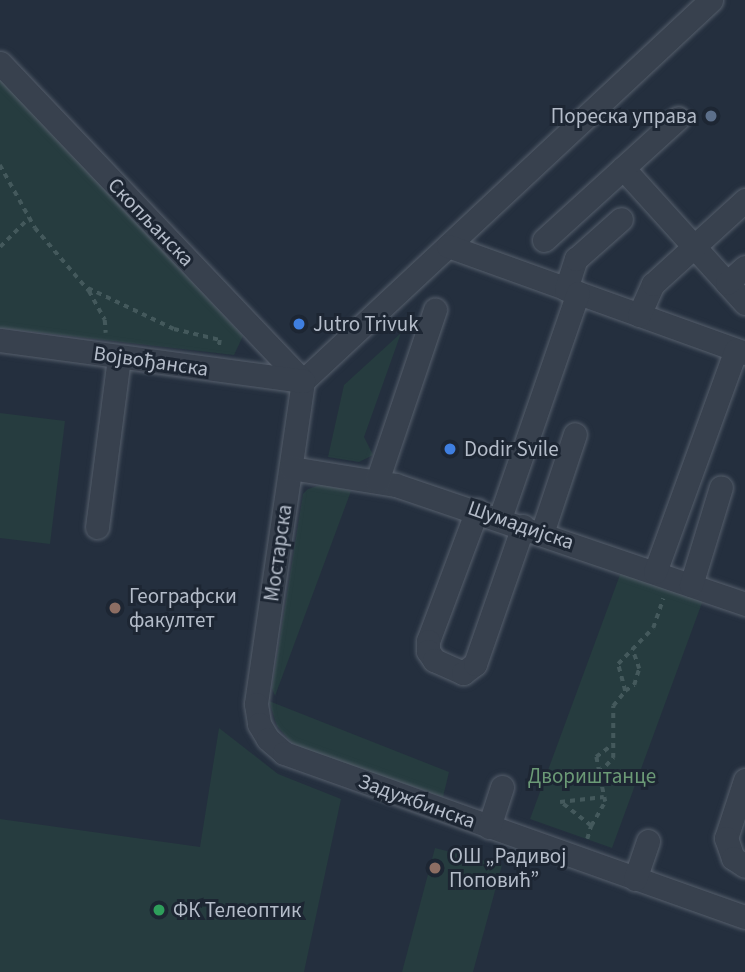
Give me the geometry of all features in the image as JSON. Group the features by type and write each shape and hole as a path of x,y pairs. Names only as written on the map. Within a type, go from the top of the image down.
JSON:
{"street":[{"path":"303,381 711,0"},
{"name":"Скопљанска","path":"0,63 303,381"},
{"path":"544,240 678,118"},
{"path":"623,168 745,303"},
{"path":"639,315 649,288 745,200"},
{"path":"500,518 572,291 576,259 621,219"},
{"path":"448,246 741,352 672,578"},
{"path":"727,283 745,267"},
{"path":"377,481 435,310"},
{"name":"Војвођанска","path":"0,340 303,381"},
{"path":"97,527 113,356"},
{"name":"Мостарска","path":"259,724 256,704 303,381"},
{"path":"477,510 428,641 428,651 434,660 463,673 475,664 575,434"},
{"name":"Шумадијска","path":"291,468 377,481 477,510 745,604"},
{"path":"672,578 721,487"},
{"name":"Задужбинска","path":"259,724 268,739 284,753 745,917"},
{"path":"745,780 726,838 733,858 745,866"},
{"path":"489,827 502,787"},
{"path":"635,879 648,841"}],"path":[{"path":"0,165 29,218 86,287 105,320 113,356"},
{"path":"0,247 29,218"},
{"path":"86,287 174,329 220,340 216,370"},
{"path":"625,691 618,664 653,628 672,578"},
{"path":"599,773 613,758 613,706 625,691 634,685 639,669 632,649"},
{"path":"581,860 591,825 606,802 596,757 613,744"},
{"path":"591,825 560,802 604,797"}],"green space":[{"path":"0,78 243,336 234,355 0,328"},
{"path":"401,333 364,437 373,455 359,462 328,457 344,385"},
{"path":"0,413 65,421 50,544 0,538"},
{"path":"323,484 351,491 275,696 272,688 303,494 308,489"},
{"name":"Двориштанце","path":"621,572 703,600 612,848 530,819"},
{"path":"269,701 449,772 443,797 312,753 292,743 277,726"},
{"name":"ФК Телеоптик","path":"219,728 278,774 341,799 304,972 0,972 0,819 200,847"},
{"path":"435,848 502,865 473,972 402,972"}],"place":[{"name":"Пореска управа","path":"711,116"},
{"name":"Jutro Trivuk","path":"299,324"},
{"name":"Dodir Svile","path":"450,449"},
{"name":"Географски факултет","path":"115,608"},
{"name":"ОШ „Радивој Поповић”","path":"435,868"},
{"name":"ФК Телеоптик","path":"159,910"}]}
